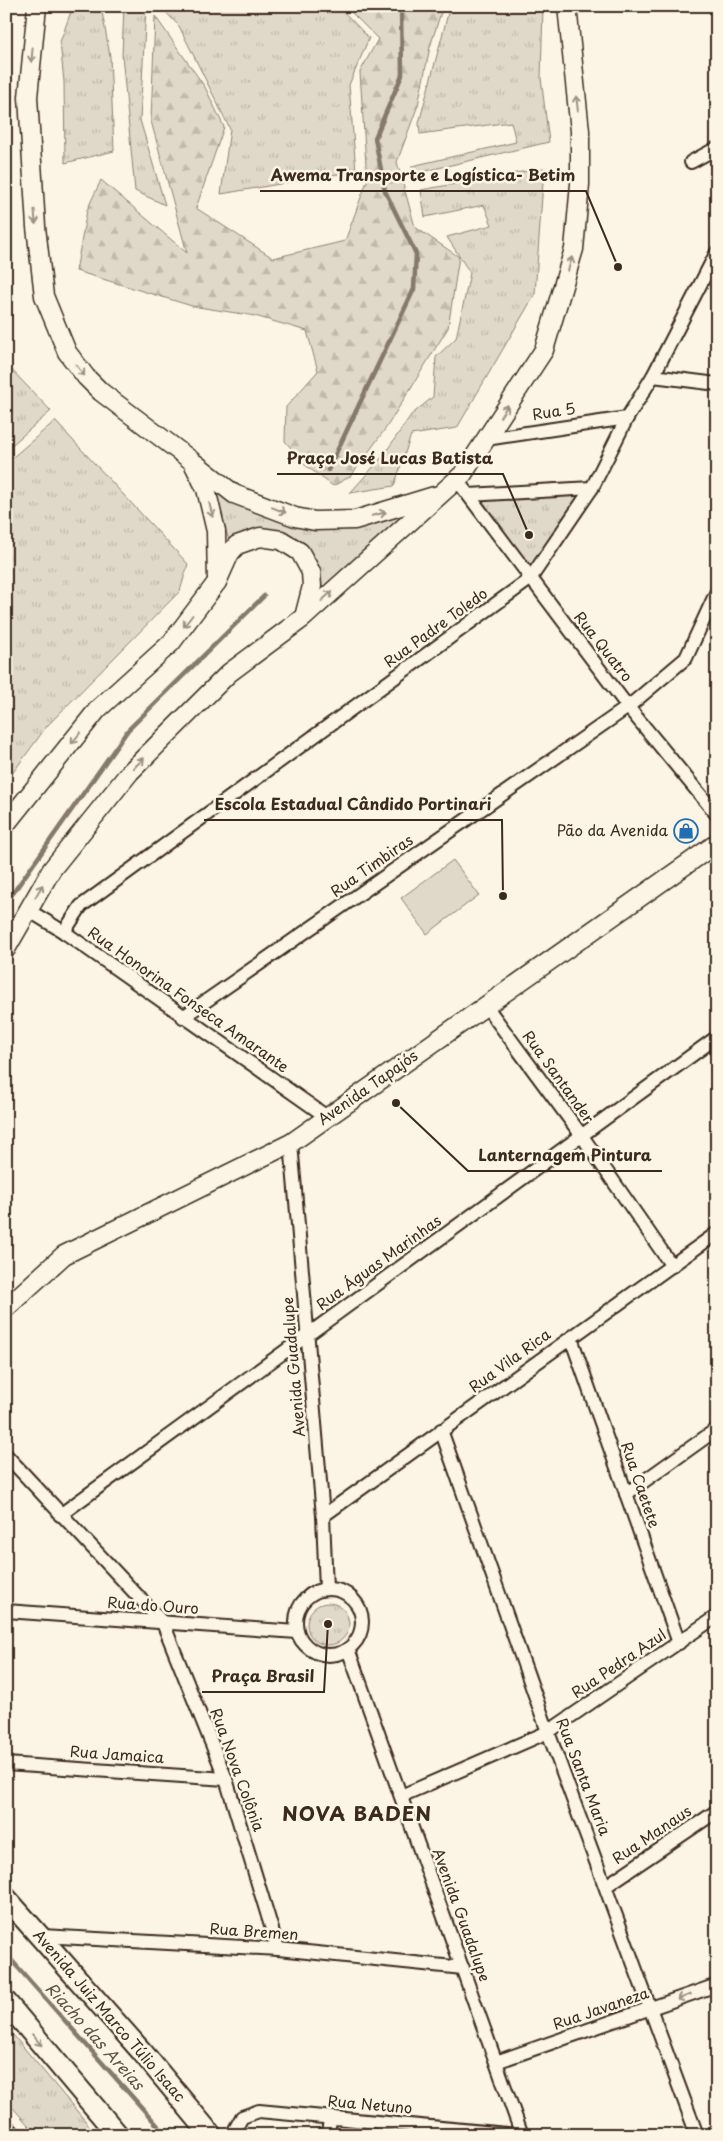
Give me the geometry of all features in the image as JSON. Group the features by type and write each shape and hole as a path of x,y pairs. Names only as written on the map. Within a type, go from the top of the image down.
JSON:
{"main road":[{"path":"37,6 28,97 36,227 44,296 67,352 86,377 101,392 234,494 296,517 315,521 355,520 440,494"},
{"path":"6,949 52,869 130,772 229,673 304,618 457,480 544,350 574,249 580,184 580,131 567,6"},
{"path":"192,461 206,489 216,531 217,582"},
{"path":"6,824 98,710 171,642 217,582 230,553 236,545 260,537 281,540 300,552 310,572 312,586 304,618"},
{"name":"Avenida Tapajós","path":"6,1308 64,1256 291,1143 717,843"},
{"name":"Avenida Juiz Marco Túlio Isaac","path":"6,1898 42,1936 211,2135"},
{"path":"6,2002 118,2135"}],"street":[{"path":"691,162 717,148"},
{"name":"Rua Padre Toledo","path":"64,932 81,906 530,579 592,488 627,418 653,376 717,252"},
{"path":"653,376 717,384"},
{"name":"Rua 5","path":"486,439 627,418"},
{"name":"Rua Quatro","path":"457,480 628,707 717,815"},
{"path":"469,495 592,488"},
{"name":"Rua Timbiras","path":"183,1017 628,707 686,658 717,591"},
{"name":"Rua Honorina Fonseca Amarante","path":"28,910 64,932 328,1117"},
{"name":"Rua Santander","path":"486,1006 582,1136 672,1266"},
{"name":"Rua Águas Marinhas","path":"60,1515 717,1036"},
{"name":"Avenida Guadalupe","path":"291,1143 323,1516 326,1589"},
{"name":"Rua Vila Rica","path":"323,1516 717,1233"},
{"name":"Rua Caetete","path":"571,1338 679,1643"},
{"path":"626,1494 717,1429"},
{"name":"Rua Santa Maria","path":"441,1430 548,1732 652,2008 697,2135"},
{"name":"Rua Nova Colônia","path":"6,1455 60,1515 163,1623 226,1779 278,1949"},
{"path":"326,1589 337,1590 347,1594 361,1610 363,1621 361,1632 356,1642 339,1654 318,1653 302,1641 297,1632 296,1622 301,1604 316,1591 326,1589"},
{"name":"Rua do Ouro","path":"6,1611 297,1632"},
{"name":"Rua Pedra Azul","path":"401,1796 548,1732 717,1616"},
{"name":"Avenida Guadalupe","path":"348,1649 522,2135"},
{"name":"Rua Jamaica","path":"6,1764 226,1779"},
{"name":"Rua Manaus","path":"606,1886 717,1811"},
{"name":"Rua Bremen","path":"42,1936 278,1949 463,1968"},
{"name":"Rua Javaneza","path":"496,2062 717,1985"},
{"name":"Rua Netuno","path":"232,2135 242,2117 259,2111 516,2135"},
{"path":"328,2135 330,2118"}],"green space":[{"path":"73,6 101,6 110,56 114,151 65,163 64,82 60,42"},
{"path":"124,6 146,6 140,120 165,205 135,191 122,55"},
{"path":"160,6 338,6 369,38 349,85 356,171 221,194 230,129 179,26"},
{"path":"345,6 443,6 430,47 418,105 397,162 415,227 459,257 448,328 386,428 351,476 333,486 305,465 285,441 286,407 318,371 307,331 255,316 192,306 76,271 87,210 101,180 187,253 151,121 155,16 205,87 224,127 196,208 273,258 345,241 367,181 360,72 378,39"},
{"path":"450,6 543,6 541,78 549,142 413,174 412,166 516,142 511,122 420,134 419,123"},
{"path":"544,168 535,294 457,428 411,435 394,486 350,493 383,456 411,415 433,397 436,357 456,338 470,273 447,237 492,225 484,205 425,217 421,190"},
{"path":"6,364 51,411 6,450"},
{"path":"55,421 188,564 180,591 47,726 6,782 6,463"},
{"path":"209,482 247,507 284,523 320,529 365,527 406,514 322,592 316,570 284,534 230,543"},
{"path":"580,494 531,571 477,500"},
{"path":"453,860 479,895 427,934 401,898"},
{"path":"332,1603 340,1606 346,1612 349,1624 346,1636 340,1642 324,1645 316,1642 310,1636 307,1620 310,1612 316,1606"},
{"path":"6,2028 97,2135 37,2135 6,2100"}],"waterway":[{"path":"328,470 414,289 416,254 385,191 375,138 402,75 401,6"},
{"path":"6,903 128,730 264,596"},
{"name":"Riacho das Areias","path":"6,1954 166,2135"}],"railway":[{"path":"6,2118 23,2135"}],"place":[{"name":"Awema Transporte e Logística- Betim","path":"618,267"},
{"name":"Praça José Lucas Batista","path":"529,535"},
{"name":"Pão da Avenida","path":"686,831"},
{"name":"Escola Estadual Cândido Portinari","path":"503,896"},
{"name":"Lanternagem Pintura","path":"396,1103"},
{"name":"Praça Brasil","path":"328,1624"}],"district":[{"name":"NOVA BADEN","path":"357,1814"}]}
